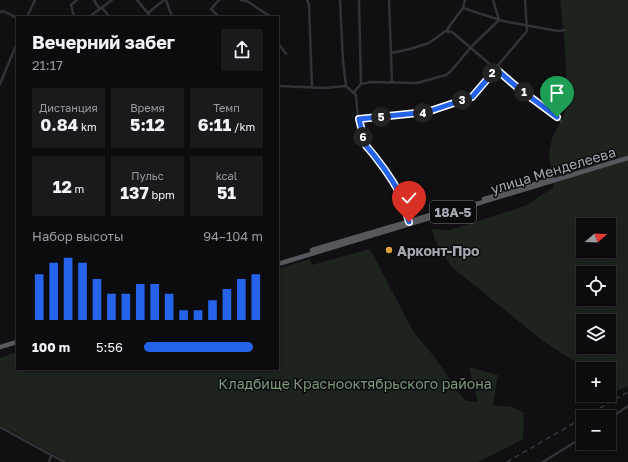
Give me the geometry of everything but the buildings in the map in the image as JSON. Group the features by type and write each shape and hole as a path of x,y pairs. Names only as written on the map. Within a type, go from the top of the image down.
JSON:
{"highway":[{"name":"улица Менделеева","path":"279,261 628,157"},
{"name":"улица Менделеева","path":"279,264 628,157"},
{"path":"0,346 16,341"}],"street":[{"path":"27,16 35,0"},
{"path":"74,16 71,5 77,0"},
{"path":"94,0 99,8 102,8 109,16"},
{"path":"90,16 112,0"},
{"path":"137,0 150,16"},
{"path":"148,13 165,0 172,16"},
{"path":"218,16 211,8 219,0"},
{"path":"241,0 251,2 270,16"},
{"path":"307,0 309,5 312,88"},
{"path":"340,0 343,61 346,86"},
{"path":"359,0 362,84"},
{"path":"388,0 392,82"},
{"path":"391,53 429,43 448,30 463,8 465,0"},
{"path":"493,0 499,20"},
{"path":"359,119 427,112 472,97 527,30 525,0"},
{"path":"463,8 499,20 565,30"},
{"path":"0,12 2,11 16,18"},
{"path":"354,92 362,84 371,82 417,83 446,75 451,72 470,48 499,20"},
{"path":"448,30 448,32 452,32 562,122"},
{"path":"279,44 286,54"},
{"path":"0,84 16,45"},
{"path":"279,86 325,88 346,86 354,92 356,96 363,142 380,163 400,194 409,222"},
{"path":"616,414 628,406"},
{"path":"0,427 65,462"},
{"path":"543,462 576,441"},
{"path":"48,462 51,455"}],"green space":[{"path":"560,0 628,0 628,386 616,391 616,362 576,362 543,341 452,267 435,240 432,229 450,230 525,206 554,187 549,154 552,138 563,117 567,94 565,47"},
{"name":"Кладбище Краснооктябрьского района","path":"370,249 413,331 436,359 459,393 466,401 478,402 469,367 498,375 493,405 512,407 524,413 523,439 478,462 68,462 0,425 0,358 16,352 16,370 279,370 279,269 310,259 312,265"}],"railway":[{"path":"596,410 628,392"},
{"path":"507,462 576,422"}],"place":[{"name":"Арконт-Про","path":"389,250"}],"route":[{"path":"409,222 400,194 371,151 363,142 359,119 427,112 472,97 496,69 528,96 557,117"}]}
